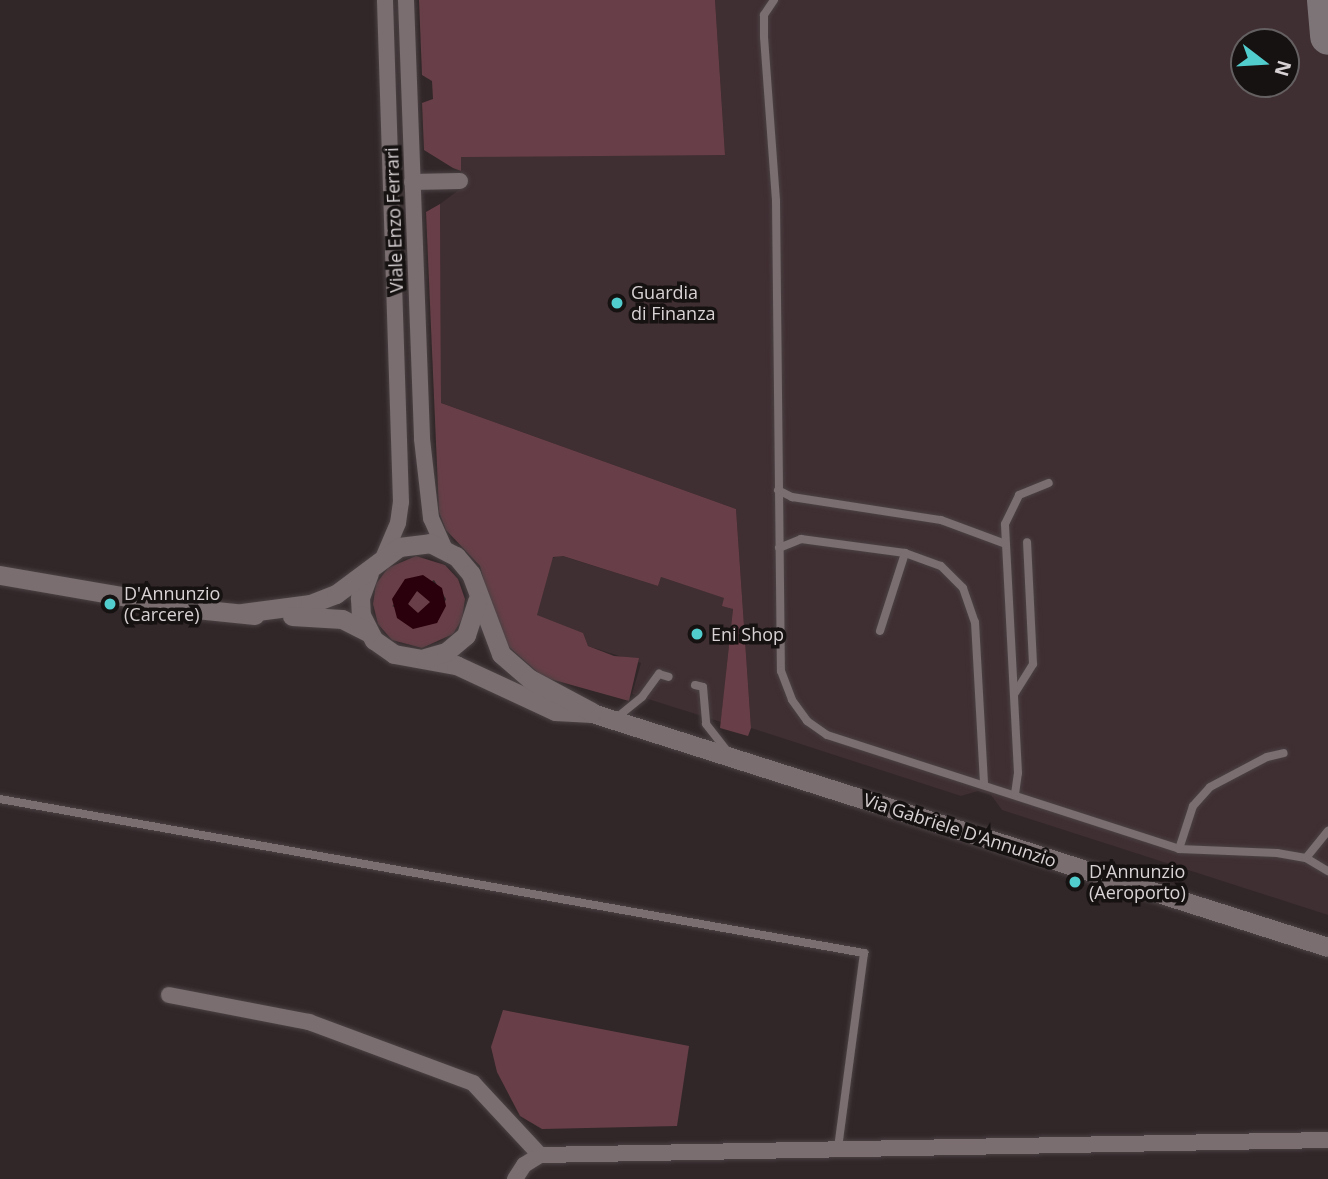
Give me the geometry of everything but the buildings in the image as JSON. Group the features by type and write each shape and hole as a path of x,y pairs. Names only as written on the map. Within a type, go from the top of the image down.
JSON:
{"main road":[{"path":"242,613 310,604 336,594 369,573 384,556 417,543 444,547 471,574 492,639 514,668 593,713"},
{"path":"369,573 360,598 369,633"},
{"path":"0,575 242,613 326,615 369,633 394,654 471,669 555,711 593,713"},
{"path":"420,659 446,652 466,635 477,597"},
{"name":"Via Gabriele D'Annunzio","path":"593,713 1328,947"}],"street":[{"name":"Viale Enzo Ferrari","path":"384,556 398,523 401,439 385,0"},
{"name":"Viale Enzo Ferrari","path":"406,0 422,439 430,518 444,547"},
{"path":"412,183 460,180"},
{"path":"169,995 309,1022 473,1083 540,1155"},
{"path":"515,1179 524,1165 540,1155 1328,1140"}],"lane":[{"path":"774,0 764,15 764,37 776,201 781,671 792,700 807,721 827,735 1179,849 1306,859 1328,871"},
{"path":"1015,794 1015,693 1006,544 1009,508 1019,495 1049,483"},
{"path":"778,490 792,497 941,520 1006,544"},
{"path":"779,548 802,539 905,553 941,566 963,588 971,605 984,784"},
{"path":"1015,693 1033,664 1027,542"},
{"path":"880,631 905,553"},
{"path":"614,720 642,697 659,674 669,677"},
{"path":"695,685 702,687 706,724 730,755"},
{"path":"1179,849 1192,806 1210,787 1267,757 1284,753"},
{"path":"0,799 864,953 838,1149"},
{"path":"1306,859 1328,831"}],"shaded area":[{"path":"419,0 715,0 725,155 461,157 461,171 453,168 424,150 422,103 433,99 432,81 422,75"},
{"path":"715,0 1328,0 1328,915 1002,810 991,795 978,791 961,796 751,728 736,509 441,403 440,204 460,189 461,157 725,154"},
{"path":"440,204 441,403 736,509 751,728 748,736 720,728 733,609 722,606 724,598 661,577 658,586 563,556 553,557 537,615 583,633 588,646 614,656 639,658 629,701 543,677 507,645 494,619 480,566 446,530 439,512 426,212"},
{"path":"559,555 658,586 661,577 725,598 733,609 721,722 632,694 641,663 588,646 582,633 539,618 535,610 551,559"},
{"path":"416,556 445,565 458,579 465,599 462,619 453,634 422,648 392,640 378,624 373,604 376,584 388,568","holes":["434,580 446,599 437,623 392,606"]},
{"path":"423,575 442,588 446,606 437,623 413,629 397,618 392,599 405,579","holes":["417,591 430,602 418,613 408,604"]},
{"path":"419,591 427,594 430,602 427,610 419,613 411,610 408,602 411,594"},
{"path":"503,1010 689,1046 677,1126 542,1129 520,1116 497,1072 491,1047"}],"taxiway":[{"path":"1325,0 1328,36"}],"place":[{"name":"Guardia di Finanza","path":"617,303"},
{"name":"D'Annunzio (Carcere)","path":"110,604"},
{"name":"Eni Shop","path":"697,634"},
{"name":"D'Annunzio (Aeroporto)","path":"1075,882"}]}
